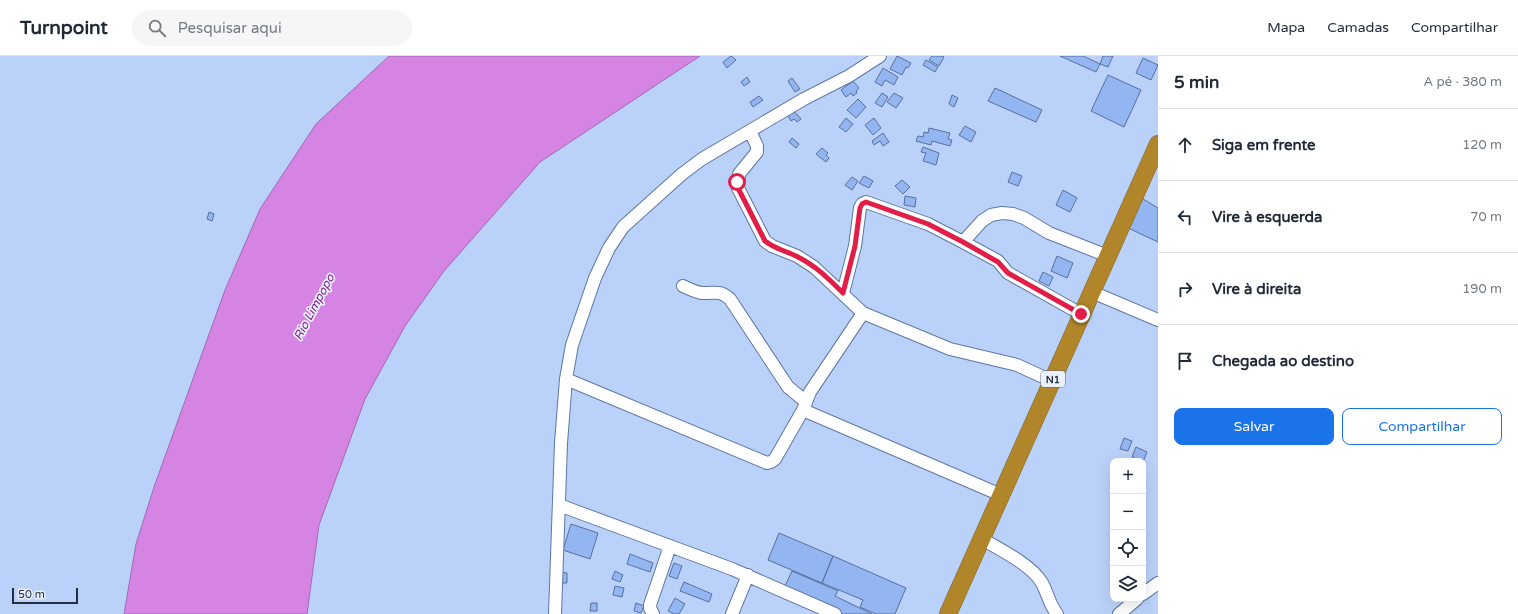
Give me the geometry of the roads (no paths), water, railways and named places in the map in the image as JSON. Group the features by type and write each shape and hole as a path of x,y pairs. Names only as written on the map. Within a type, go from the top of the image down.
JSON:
{"highway":[{"name":"N1","path":"948,614 1158,144"}],"street":[{"path":"555,614 561,442 566,379 572,345 595,278 609,248 623,227 682,174 702,159 804,99 849,76 880,56"},
{"path":"750,131 757,146 757,152 740,174 737,182 738,188 760,234 772,246 797,256 814,267 863,313 950,349 1017,364 1052,381"},
{"path":"843,293 855,246 862,204 866,202 928,224 963,242 998,262 1008,273 1081,314"},
{"path":"963,242 982,221 991,215 1002,213 1013,214 1049,233 1108,256"},
{"path":"683,286 703,293 715,291 730,299 788,387 804,406 1001,495"},
{"path":"1092,292 1158,320"},
{"path":"566,379 767,463 772,462 804,406 863,313"},
{"path":"559,505 748,576 835,614"},
{"path":"982,539 1011,556 1042,583 1052,607 1057,614"},
{"path":"653,614 650,604 670,546"},
{"path":"732,614 748,576"},
{"path":"1146,592 1158,583"},
{"path":"1119,614 1133,602"}],"water":[{"name":"Rio Limpopo","path":"389,56 700,56 540,162 444,271 405,326 365,399 319,525 307,614 124,614 136,544 154,487 225,290 260,209 316,124"}]}
